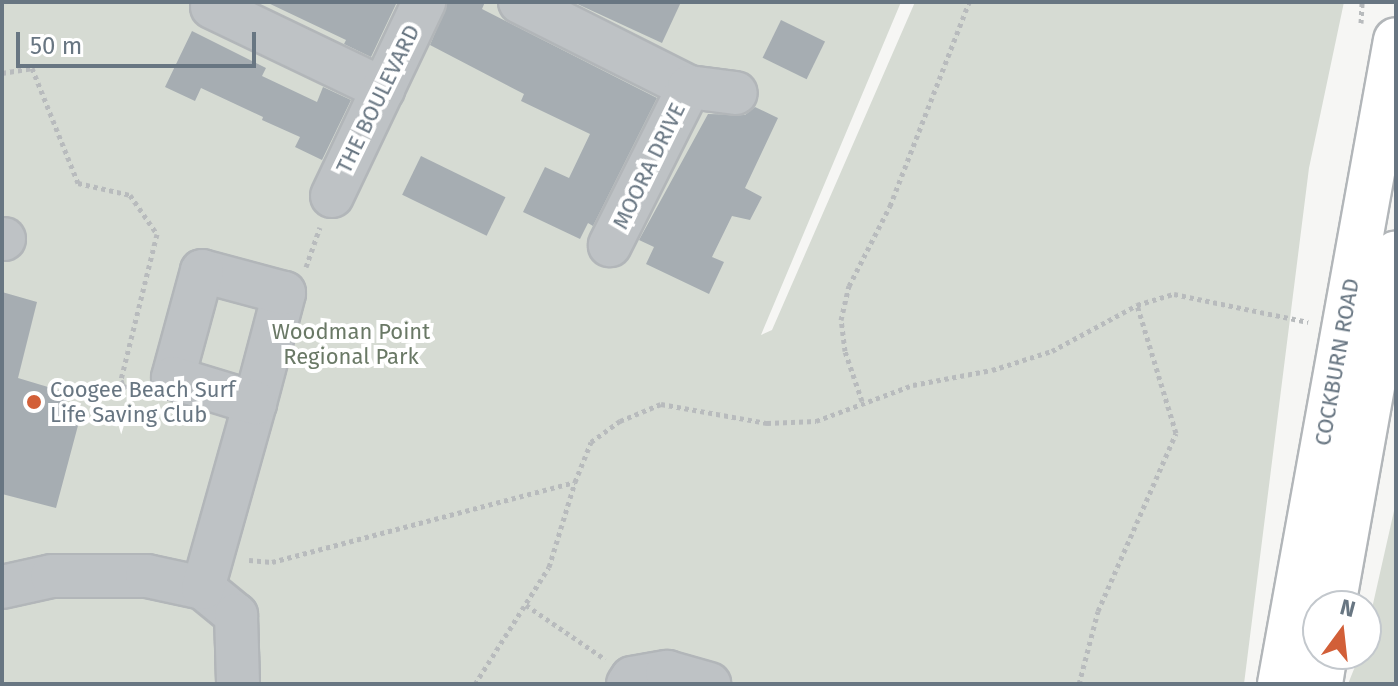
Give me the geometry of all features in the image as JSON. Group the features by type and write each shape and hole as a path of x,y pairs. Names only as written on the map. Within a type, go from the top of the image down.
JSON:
{"main road":[{"name":"COCKBURN ROAD","path":"1280,684 1386,148 1396,40"},
{"name":"COCKBURN ROAD","path":"1336,590 1396,254"}],"lane":[{"name":"THE BOULEVARD","path":"332,196 424,2"},
{"name":"MOORA DRIVE","path":"520,2 689,87 736,93"},
{"path":"212,7 383,89"},
{"name":"MOORA DRIVE","path":"610,245 689,87"},
{"path":"238,684 236,615 207,570 255,403 284,293 202,271 173,378 255,403"},
{"path":"2,587 52,576 147,576 207,570"},
{"path":"630,681 667,672 709,684"}],"path":[{"path":"862,401 845,351 841,320 849,286 890,206 969,2"},
{"path":"2,73 32,68 78,183 130,195 157,234 121,380 123,386 150,393"},
{"path":"284,293 302,277 332,196"},
{"path":"475,684 549,567 575,482 591,442 620,421 661,404 767,423 816,421 862,401 913,385 992,370 1052,351 1137,305 1174,294 1311,322 1314,307"},
{"path":"1079,684 1098,611 1176,433 1137,305"},
{"path":"207,570 272,562 575,482"},
{"path":"526,605 630,681"}],"green space":[{"name":"Woodman Point Regional Park","path":"2,2 901,2 761,335 772,330 915,2 1344,2 1309,168 1244,684 2,684"},
{"path":"1396,502 1396,684 1348,684 1354,670 1382,670 1382,590 1376,590"}],"building":[{"path":"266,2 397,2 371,57 344,44 346,40"},
{"path":"448,2 485,2 482,9 657,98 593,226 588,223 580,239 523,212 545,167 569,178 590,134 521,101 524,94 430,45"},
{"path":"573,2 681,2 662,43"},
{"path":"781,20 825,41 807,79 763,58"},
{"path":"192,31 266,68 262,76 317,102 323,87 351,100 322,160 295,147 300,137 201,88 195,101 165,87"},
{"path":"755,107 778,118 745,188 762,197 750,220 732,216 712,257 724,262 709,294 646,264 654,247 639,240 708,114 745,115"},
{"path":"421,156 505,197 487,236 402,195"},
{"name":"Coogee Beach Surf Life Saving Club","path":"2,292 37,302 18,378 68,393 65,412 80,418 56,508 2,494"}],"place":[{"name":"Coogee Beach Surf Life Saving Club","path":"34,402"}]}
